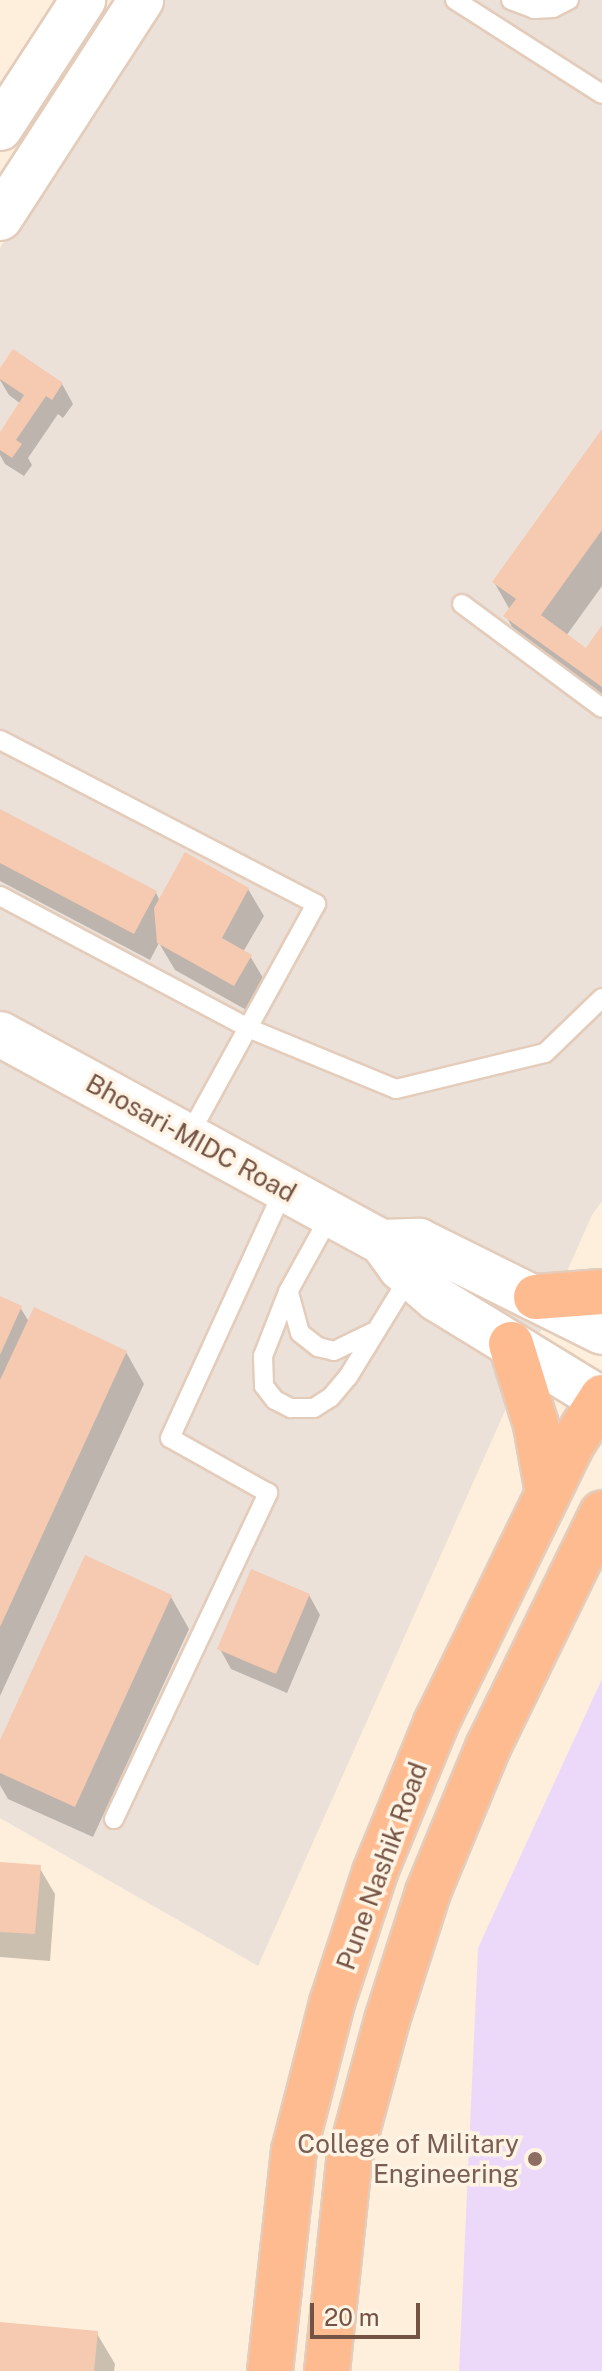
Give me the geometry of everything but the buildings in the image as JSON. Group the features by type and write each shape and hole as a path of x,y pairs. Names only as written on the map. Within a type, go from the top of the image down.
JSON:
{"highway":[{"path":"536,1297 602,1292"},
{"path":"511,1344 536,1425 548,1493"},
{"name":"Pune Nashik Road","path":"270,2371 294,2151 332,2003 375,1872 436,1723 572,1444 602,1399"},
{"name":"Pune Nashik Road","path":"327,2371 349,2161 428,1892 488,1747 602,1513"}],"street":[{"path":"0,128 83,0"},
{"path":"0,218 141,0"},
{"name":"Bhosari-MIDC Road","path":"0,1034 382,1242 410,1276 437,1299 602,1399"},
{"name":"Bhosari-MIDC Road","path":"382,1242 419,1241 602,1332"}],"lane":[{"path":"455,0 602,94"},
{"path":"511,0 526,7 544,9 569,0"},
{"path":"462,604 602,708"},
{"path":"0,740 316,904 188,1137"},
{"path":"0,896 248,1028 396,1089 545,1053 602,998"},
{"path":"114,1819 268,1493 170,1438 284,1189"},
{"path":"331,1214 288,1292 263,1356 264,1386 275,1400 291,1408 314,1408 331,1397 410,1276"},
{"path":"288,1292 300,1333 318,1347 334,1351 353,1345 377,1329"}],"shaded area":[{"path":"164,0 602,0 602,1201 592,1215 258,1966 0,1818 0,248"},
{"name":"College of Military Engineering","path":"602,1679 602,2371 459,2371 478,1948"}],"place":[{"name":"College of Military Engineering","path":"535,2159"}]}
